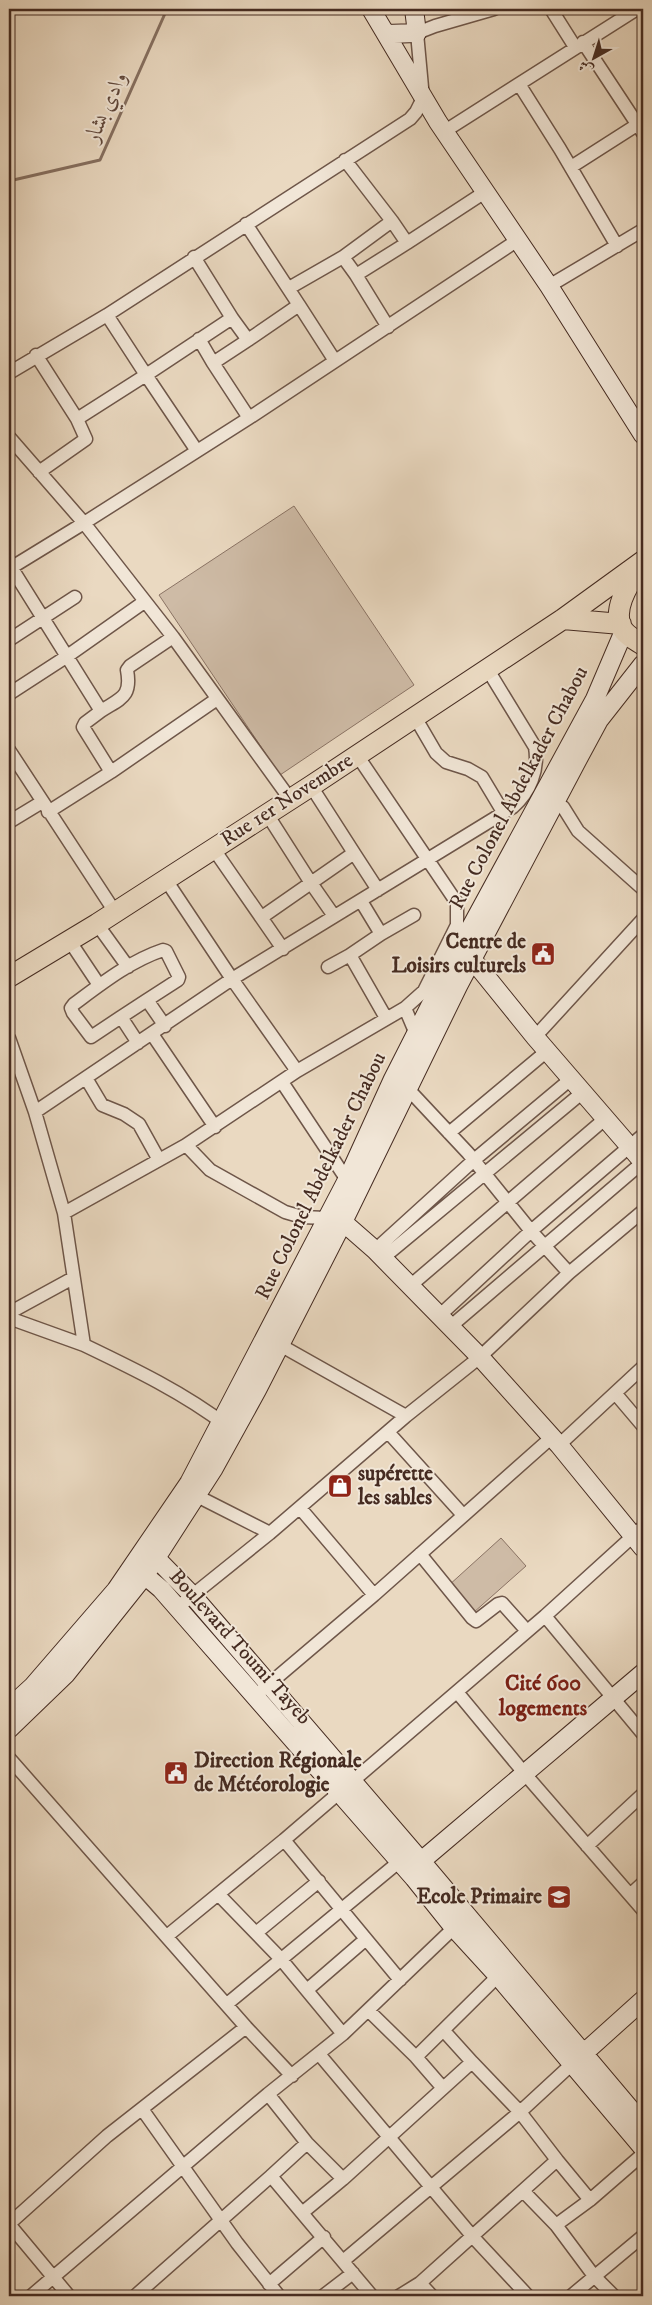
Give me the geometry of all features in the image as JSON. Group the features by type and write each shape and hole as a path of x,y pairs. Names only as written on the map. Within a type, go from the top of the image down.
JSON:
{"main road":[{"path":"371,9 423,98 518,240 643,435"},
{"path":"386,34 417,33 414,9"},
{"path":"622,628 620,608 625,592 643,563"},
{"name":"Rue 1er Novembre","path":"9,977 97,924 311,786 488,670 643,563"},
{"path":"563,619 622,628 643,645"},
{"name":"Rue Colonel Abdelkader Chabou","path":"9,1730 66,1674 150,1554 197,1496 227,1426 335,1220 409,1090 466,954 595,699 622,628"},
{"name":"Rue Colonel Abdelkader Chabou","path":"150,1554 189,1483 280,1345 335,1220 347,1180 393,1079 416,1034 466,954 554,804 599,720 643,664"},
{"path":"466,954 606,1118 636,1140 643,1162"},
{"path":"335,1220 379,1254 480,1357 640,1537"},
{"name":"Boulevard Toumi Tayeb","path":"150,1554 193,1596 268,1684 410,1865 577,2059 643,2148"},
{"name":"Rue Colonel Abdelkader Chabou","path":"9,1708 34,1686 139,1570"},
{"name":"Boulevard Toumi Tayeb","path":"139,1570 178,1607 255,1696 347,1787"},
{"path":"410,1865 525,1774 643,1673"},
{"name":"Boulevard Toumi Tayeb","path":"461,1922 498,1976 577,2059 643,2124"},
{"path":"577,2059 643,2000"}],"street":[{"path":"9,373 36,355 107,315 410,119 423,98 417,33 494,9"},
{"path":"551,9 641,126 571,167"},
{"path":"445,131 636,9"},
{"path":"519,84 571,167 617,246"},
{"path":"345,160 407,243"},
{"path":"356,275 485,192"},
{"path":"288,288 343,257 392,221"},
{"path":"246,224 335,361"},
{"path":"548,286 643,230"},
{"path":"101,711 10,568 249,418 518,240"},
{"path":"194,257 248,340"},
{"path":"343,257 388,327"},
{"path":"213,363 299,305"},
{"path":"107,315 197,451"},
{"path":"77,419 232,318"},
{"path":"198,339 249,418"},
{"path":"36,355 77,419 86,439 39,472"},
{"path":"9,437 84,522 144,602 173,637 290,799"},
{"path":"9,640 75,597"},
{"path":"9,694 66,657 144,602"},
{"path":"111,772 83,727 85,722 124,696 130,686 127,670 130,666 173,637"},
{"path":"35,1112 232,980 428,860 522,799 533,775 537,760 535,747 488,670"},
{"path":"9,822 45,807 111,772 217,699"},
{"path":"416,717 436,754 446,762 468,769 482,777 503,812"},
{"path":"9,750 115,912"},
{"path":"64,1213 186,1145 297,1071 405,1008 424,991 458,918 457,903 357,755"},
{"path":"311,786 378,890"},
{"path":"554,804 563,807 578,831 643,889"},
{"path":"267,814 334,916"},
{"path":"214,848 283,949"},
{"path":"262,918 354,852"},
{"path":"166,880 232,980 297,1071"},
{"path":"362,901 381,934"},
{"path":"328,967 414,914"},
{"path":"535,1037 643,919"},
{"path":"97,924 128,967"},
{"path":"69,940 99,985"},
{"path":"159,951 166,951 178,974 178,980 91,1036 71,1008 99,985 159,951"},
{"path":"350,955 386,1018"},
{"path":"146,1000 165,1026"},
{"path":"405,1008 416,1034"},
{"path":"121,1017 138,1043"},
{"path":"152,1034 215,1127"},
{"path":"9,1038 35,1112 64,1213 84,1345"},
{"path":"449,1132 547,1051"},
{"path":"86,1078 102,1106 124,1114 139,1124 159,1160"},
{"path":"379,1254 474,1160 572,1078"},
{"path":"393,1079 409,1090 449,1132 531,1231 569,1273"},
{"path":"282,1082 347,1180"},
{"path":"379,1254 485,1174 583,1092"},
{"path":"410,1286 606,1118"},
{"path":"444,1321 531,1231 636,1140"},
{"path":"186,1145 210,1170 285,1212 302,1217 335,1220"},
{"path":"444,1321 544,1246 643,1162"},
{"path":"178,1607 300,1508 406,1416 480,1357 569,1273 643,1210"},
{"path":"9,1313 73,1278"},
{"path":"9,1318 84,1345 205,1409 227,1426"},
{"path":"280,1345 406,1416"},
{"path":"255,1696 374,1595 463,1514 615,1393 643,1367"},
{"path":"615,1393 643,1426"},
{"path":"388,1432 463,1514"},
{"path":"197,1496 270,1533"},
{"path":"300,1508 374,1595"},
{"path":"167,1936 219,1895 527,1631 640,1537"},
{"path":"420,1554 476,1621 502,1603 527,1631"},
{"path":"545,1616 643,1734"},
{"path":"457,1692 643,1910"},
{"path":"9,1758 292,2076"},
{"path":"587,1846 643,1794"},
{"path":"284,1840 400,1980"},
{"path":"227,2004 342,1908 410,1865"},
{"path":"256,1933 318,1881"},
{"path":"630,1895 643,1883"},
{"path":"219,1895 280,1958 343,2034"},
{"path":"31,2296 268,2094 343,2034 461,1922"},
{"path":"307,1990 366,1938"},
{"path":"416,2057 498,1976"},
{"path":"369,2010 416,2057 442,2087"},
{"path":"69,2296 9,2224 107,2136 246,2026"},
{"path":"444,2031 520,2112 590,2200"},
{"path":"319,2054 473,2237 528,2296"},
{"path":"343,2260 520,2112 577,2059"},
{"path":"302,2213 391,2138 442,2087 472,2062"},
{"path":"268,2094 307,2143 343,2179"},
{"path":"142,2110 184,2166 237,2243 279,2296"},
{"path":"135,2296 307,2143"},
{"path":"556,2225 590,2200 643,2154"},
{"path":"399,2296 420,2284 524,2192 557,2160"},
{"path":"271,2176 372,2296"},
{"path":"524,2192 556,2225 594,2276 614,2296"},
{"path":"571,2296 643,2236"},
{"path":"269,2284 324,2237"},
{"path":"323,2296 353,2273"},
{"path":"420,2284 432,2296"}],"shaded area":[{"path":"294,506 414,685 280,775 159,595"},
{"path":"501,1538 526,1566 473,1613 448,1586"}],"waterway":[{"name":"وادي بشار","path":"9,181 100,160 167,9"}],"place":[{"name":"Centre de Loisirs culturels","path":"543,954"},
{"name":"supérette les sables","path":"340,1486"},
{"name":"Direction Régionale de Météorologie","path":"176,1773"},
{"name":"Ecole Primaire","path":"559,1897"}],"district":[{"name":"Cité 600 logements","path":"543,1696"}]}
